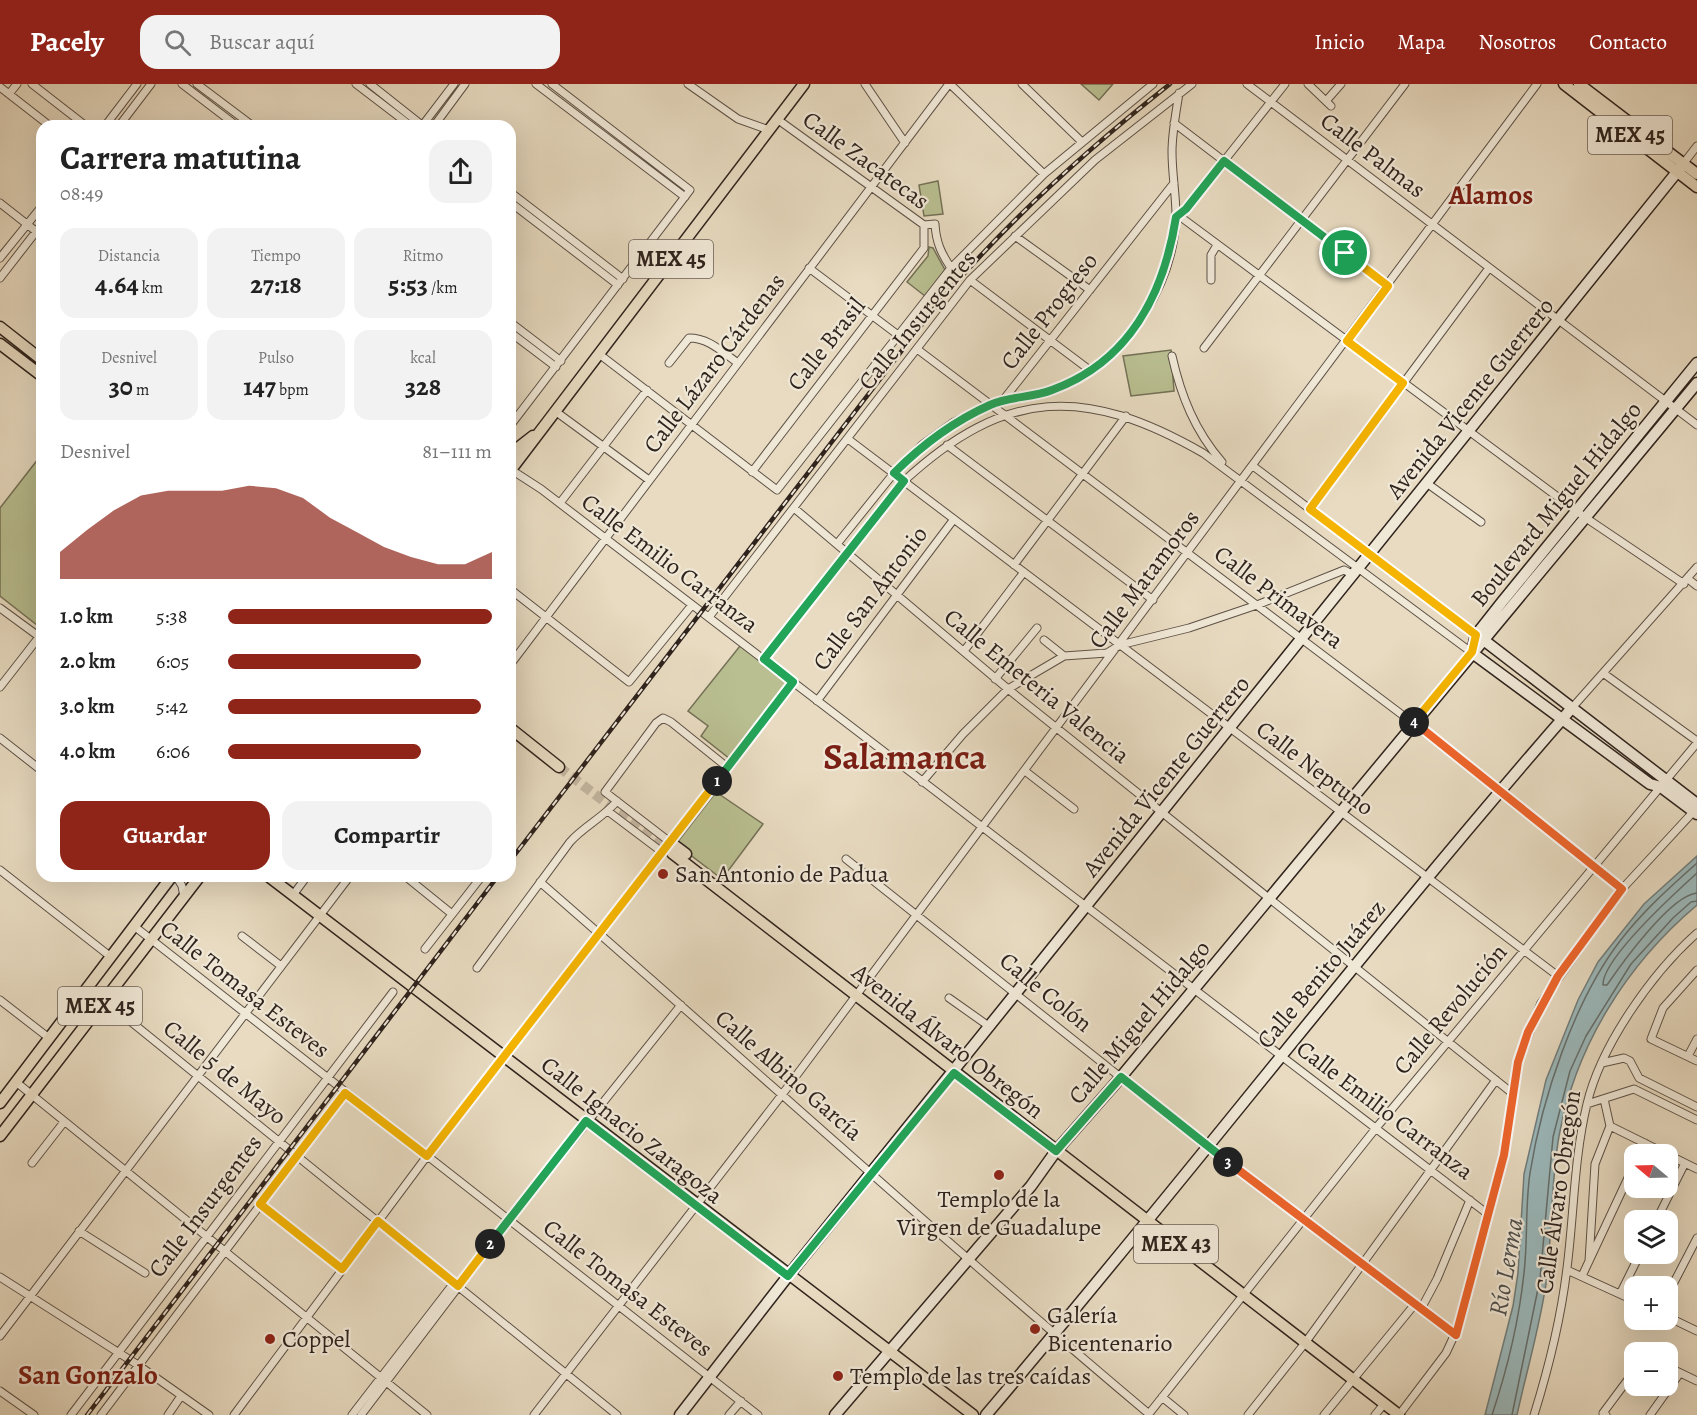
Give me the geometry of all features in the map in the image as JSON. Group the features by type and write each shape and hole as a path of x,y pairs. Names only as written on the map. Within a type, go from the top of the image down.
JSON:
{"main road":[{"name":"MEX 45","path":"516,462 804,84"},
{"name":"MEX 45","path":"1564,84 1681,168 1697,174"},
{"name":"MEX 45","path":"1579,84 1681,168 1697,187"},
{"path":"0,327 36,355"},
{"path":"0,344 36,371"},
{"name":"MEX 45","path":"516,449 528,438 539,433"},
{"path":"516,733 559,767"},
{"name":"Avenida Álvaro Obregón","path":"668,849 738,909 760,919 856,997 1399,1415"},
{"name":"MEX 45","path":"0,1103 169,882"},
{"name":"MEX 45","path":"0,1136 195,882"},
{"name":"Calle Ignacio Zaragoza","path":"276,882 696,1206 973,1415"}],"street":[{"path":"9,94 16,84"},
{"path":"32,84 78,120"},
{"path":"110,120 137,84"},
{"path":"124,120 151,84"},
{"path":"182,84 229,120"},
{"path":"197,84 245,120"},
{"path":"356,84 403,120"},
{"path":"370,84 415,120"},
{"path":"427,120 454,84"},
{"path":"438,120 465,84"},
{"path":"536,84 687,194"},
{"path":"552,84 687,194"},
{"path":"688,84 731,115 769,130"},
{"path":"865,84 904,143"},
{"path":"949,84 1044,174"},
{"name":"Calle Lázaro Cárdenas","path":"516,657 949,84"},
{"path":"1022,84 1082,142"},
{"name":"Calle Insurgentes","path":"752,472 777,490 951,268 1044,174 1153,84"},
{"name":"Calle Insurgentes","path":"709,617 970,280 1095,160 1192,84"},
{"name":"Calle Palmas","path":"1247,84 1697,425"},
{"path":"1177,216 1186,209 1269,101 1285,84"},
{"path":"1308,84 1329,104 1341,84"},
{"path":"1204,348 1405,84"},
{"name":"Calle Matamoros","path":"534,1415 856,997 1388,286 1536,84"},
{"path":"0,87 42,120"},
{"path":"1004,399 1049,392 1091,371 1118,347 1141,319 1159,287 1170,253 1177,216 1174,183 1174,123 1179,93"},
{"path":"587,123 592,116"},
{"name":"Calle Zacatecas","path":"777,119 924,225 926,236"},
{"path":"1174,123 1388,286"},
{"path":"1681,168 1697,146"},
{"name":"Avenida Vicente Guerrero","path":"680,1415 788,1276 1018,994 1681,168"},
{"name":"Calle Progreso","path":"837,544 894,473 922,445 954,422 1004,399 1174,183"},
{"path":"516,418 687,194"},
{"path":"516,197 621,282"},
{"path":"0,203 36,232"},
{"path":"516,206 621,282"},
{"path":"0,258 36,213"},
{"path":"1177,216 1582,515 1697,586"},
{"path":"924,225 935,224 936,240 951,268"},
{"name":"Calle Brasil","path":"752,472 924,248 926,236"},
{"path":"1015,236 1090,291"},
{"path":"0,278 36,237"},
{"path":"1211,280 1211,255 1217,245"},
{"path":"809,268 898,335"},
{"path":"1310,509 1489,268"},
{"path":"970,280 1091,371"},
{"path":"516,327 561,361"},
{"path":"516,337 556,367"},
{"path":"669,363 689,338 698,338 706,340 738,363"},
{"name":"Calle Primavera","path":"917,349 1413,723 1622,889"},
{"path":"599,354 752,472"},
{"path":"1172,356 1181,390 1198,430 1230,471"},
{"name":"Boulevard Miguel Hidalgo","path":"1582,515 1697,363"},
{"name":"Boulevard Miguel Hidalgo","path":"1472,652 1480,638 1582,515 1697,383"},
{"path":"560,503 647,390"},
{"path":"764,659 904,481 947,445 1004,414 1065,407 1126,416 1161,429 1230,471 1357,572 1472,652 1650,784 1663,784"},
{"path":"555,411 649,480"},
{"path":"1014,565 1126,416"},
{"name":"Calle Neptuno","path":"848,439 1558,976"},
{"path":"947,445 1153,600"},
{"path":"1253,466 1480,638 1696,810 1622,889 1558,976 1528,1032 1512,1093 1504,1155 1456,1335 1446,1353 1399,1415"},
{"name":"Calle Emilio Carranza","path":"516,474 560,503 1489,1215"},
{"path":"1428,484 1481,522"},
{"name":"Calle Emeteria Valencia","path":"794,508 995,679 1512,1093"},
{"name":"Calle San Antonio","path":"818,700 954,519"},
{"name":"Calle Benito Juárez","path":"986,1415 1147,1222 1280,1055 1562,720 1697,567"},
{"path":"922,782 963,734 1008,689 1064,656 1107,652 1120,645 1189,628 1257,605 1344,570 1357,572"},
{"path":"964,651 1024,572"},
{"path":"516,594 629,682 692,605"},
{"path":"0,608 36,635"},
{"path":"995,679 1037,628"},
{"path":"1044,640 1064,656"},
{"path":"0,687 36,643"},
{"name":"Calle Miguel Hidalgo","path":"835,1415 970,1258 1056,1151 1121,1077 1472,652"},
{"path":"1603,673 1697,742"},
{"name":"Calle San Antonio","path":"234,1415 427,1156 668,849 727,767 793,682"},
{"path":"668,849 617,801 604,792 656,723 663,718 727,767"},
{"path":"0,738 36,766"},
{"name":"Calle Revolución","path":"1148,1414 1376,1128 1697,742"},
{"path":"1025,771 1074,809"},
{"path":"477,968 581,829 609,812 617,801"},
{"path":"609,812 668,849"},
{"name":"Calle Colón","path":"846,859 1207,1146 1456,1335"},
{"path":"0,870 111,957"},
{"path":"179,882 184,897"},
{"path":"292,895 302,882"},
{"path":"0,1336 346,882"},
{"path":"412,882 452,914"},
{"path":"425,949 477,882"},
{"name":"Calle Albino García","path":"540,882 781,1096 872,1172 1148,1414"},
{"name":"Calle Tomasa Esteves","path":"134,926 758,1415"},
{"name":"Calle Álvaro Obregón","path":"1534,1415 1554,1347 1567,1270 1587,1104 1602,1063 1627,1018 1652,984 1697,933"},
{"path":"242,936 281,966"},
{"path":"1697,970 1672,994 1663,1008 1651,1039 1697,1061"},
{"name":"Calle 5 de Mayo","path":"88,987 280,1140 617,1415"},
{"name":"Calle Insurgentes","path":"71,1415 393,992"},
{"path":"949,998 990,1027"},
{"path":"0,1000 49,1038"},
{"path":"361,1415 384,1379 450,1288 458,1286 586,1121 681,1005"},
{"path":"1688,1056 1697,1039"},
{"path":"1602,1063 1624,1058 1630,1061 1639,1078 1697,1107"},
{"path":"1634,1089 1639,1078"},
{"path":"1248,1415 1305,1343 1496,1080"},
{"path":"16,1082 427,1415"},
{"path":"1587,1104 1634,1089 1697,1120"},
{"name":"Calle Insurgentes","path":"101,1415 345,1093"},
{"path":"1589,1261 1595,1164 1610,1126 1604,1099"},
{"path":"0,1124 15,1116"},
{"path":"32,1163 64,1122"},
{"path":"1610,1126 1697,1169"},
{"path":"1662,1210 1685,1163"},
{"path":"1582,1276 1624,1186"},
{"path":"1324,1415 1352,1379 1418,1306 1437,1280 1470,1200"},
{"path":"260,1204 342,1269"},
{"path":"79,1231 145,1273"},
{"path":"1677,1276 1697,1238"},
{"path":"1620,1294 1635,1264"},
{"path":"1567,1270 1624,1296"},
{"path":"0,1276 139,1365 209,1415"},
{"path":"1678,1321 1697,1330"},
{"path":"1650,1415 1680,1372 1697,1381"},
{"path":"352,1415 384,1379"},
{"path":"1605,1414 1624,1386"},
{"path":"0,1391 34,1415"},
{"path":"168,1415 181,1396"},
{"path":"1162,1397 1184,1415"},
{"path":"729,1415 741,1401"},
{"path":"1376,1415 1384,1404"}],"green space":[{"path":"1081,84 1113,84 1099,100"},
{"path":"938,181 943,214 924,216 919,185"},
{"path":"929,247 933,248 945,270 925,296 907,282 928,256"},
{"path":"1171,350 1174,391 1131,396 1123,356"},
{"path":"36,462 36,624 0,596 0,508"},
{"path":"740,646 789,681 730,759 701,736 708,726 688,711"},
{"path":"716,792 763,824 722,879 676,844"}],"water":[{"path":"1697,856 1697,905 1648,953 1627,980 1608,1008 1578,1070 1559,1136 1554,1171 1547,1277 1538,1329 1517,1415 1485,1415 1513,1306 1518,1273 1524,1174 1546,1080 1578,1000 1598,962 1644,904"}],"tunnel":[{"path":"559,767 672,853"}],"railway":[{"path":"516,853 940,301 993,242 1049,187 1108,134 1170,84"},
{"path":"87,1415 493,882"}],"place":[{"name":"San Antonio de Padua","path":"663,874"},
{"name":"Templo de la Virgen de Guadalupe","path":"999,1175"},
{"name":"Galería Bicentenario","path":"1035,1329"},
{"name":"Coppel","path":"270,1339"},
{"name":"Templo de las tres caídas","path":"838,1376"}],"district":[{"name":"Alamos","path":"1491,195"},
{"name":"Salamanca","path":"905,756"},
{"name":"San Gonzalo","path":"88,1375"}],"route":[{"path":"1224,161 1345,253 1388,286 1347,341 1403,383 1310,509 1476,635 1472,652 1413,723 1622,889 1558,976 1541,1003 1528,1032 1518,1062 1504,1155 1456,1335 1207,1146 1121,1077 1056,1151 954,1073 788,1276 586,1121 458,1286 378,1221 342,1269 260,1204 345,1093 427,1156 793,682 764,659 904,481 894,473 922,445 954,422 1004,399 1049,392 1071,383 1091,371 1118,347 1141,319 1159,287 1170,253 1176,217 1186,209 1224,161"}],"water label":[{"name":"Río Lerma","path":"1506,1267"}]}
